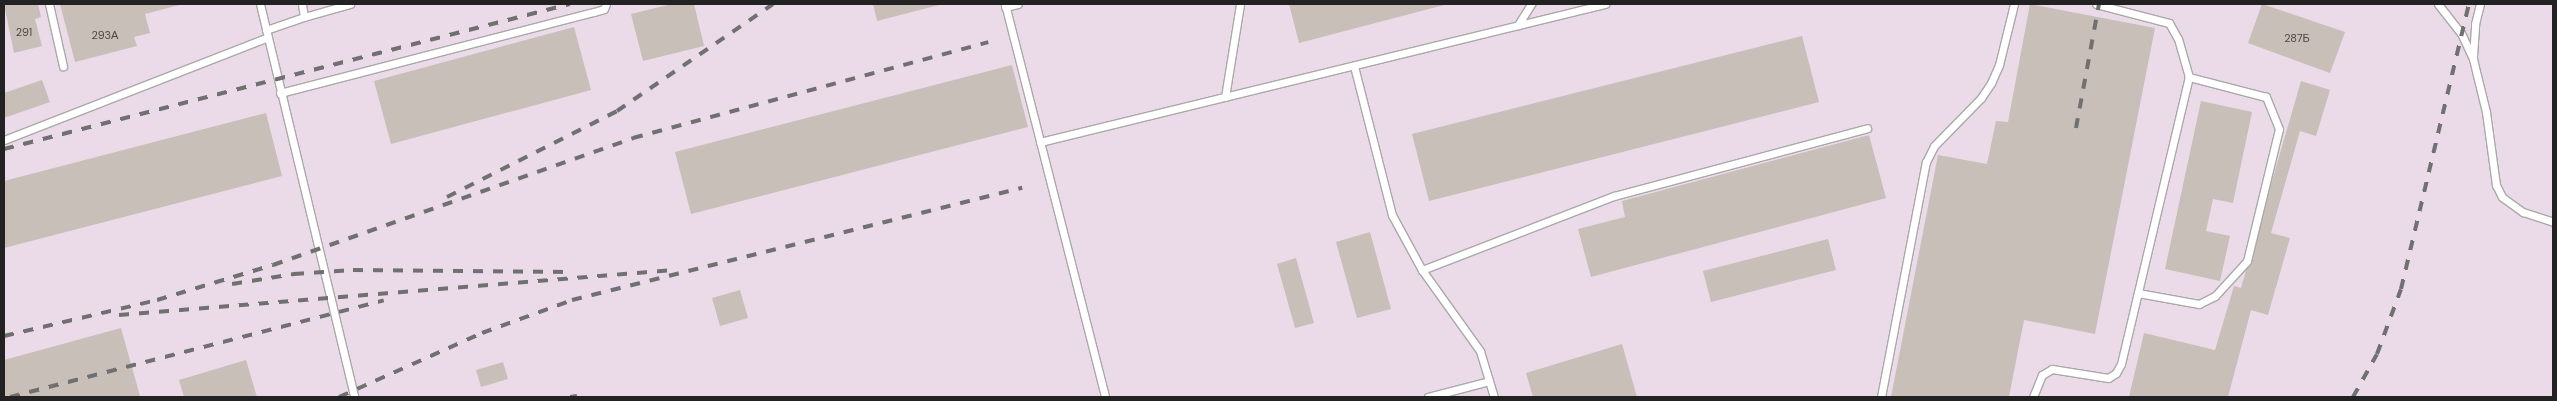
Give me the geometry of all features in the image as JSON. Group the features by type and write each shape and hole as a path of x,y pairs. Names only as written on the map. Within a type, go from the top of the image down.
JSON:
{"lane":[{"path":"49,4 64,66"},
{"path":"260,4 354,397"},
{"path":"302,4 304,17"},
{"path":"4,140 267,34 304,17 350,4"},
{"path":"280,93 594,12 604,9 606,4"},
{"path":"1018,4 1005,5 1105,397"},
{"path":"1224,97 1240,4"},
{"path":"1518,25 1531,4"},
{"path":"1040,142 1605,4"},
{"path":"1881,397 1926,162 1934,146 1981,98 1991,83 1999,65 2014,4"},
{"path":"2033,397 2042,375 2052,369 2098,378 2116,373 2138,293 2189,77 2178,39 2168,23 2096,4"},
{"path":"2438,4 2460,33 2473,59 2486,112 2496,185 2512,206 2553,222"},
{"path":"2473,59 2475,24 2480,4"},
{"path":"1354,66 1392,215 1422,270 1480,351 1494,397"},
{"path":"2138,293 2190,305 2207,302 2247,261 2259,214 2279,129 2270,101 2260,94 2189,77"},
{"path":"1422,270 1614,196 1868,128"},
{"path":"1428,397 1489,381"}],"shaded area":[{"path":"4,4 2553,4 2553,397 4,397"}],"building":[{"path":"4,4 38,4 41,17 35,19 42,46 14,53"},
{"path":"60,4 183,4 145,14 150,33 134,37 137,46 75,62"},
{"path":"672,4 694,4 704,46 643,61 631,14"},
{"path":"873,4 943,4 877,21"},
{"path":"1289,4 1448,4 1299,43"},
{"path":"2030,4 2155,28 2095,334 2024,320 2009,397 1891,397 1938,155 1987,164 1996,121 2008,122"},
{"path":"2262,4 2345,32 2330,73 2248,43"},
{"path":"574,27 591,90 391,144 374,81"},
{"path":"1802,36 1819,102 1429,201 1412,134"},
{"path":"1012,65 1028,127 691,214 675,152"},
{"path":"42,80 50,102 4,118 4,93"},
{"path":"2301,81 2330,90 2316,136 2300,131 2271,233 2290,238 2268,315 2251,310 2228,397 2129,397 2144,333 2215,350 2234,286 2241,288"},
{"path":"2201,101 2252,112 2233,203 2213,199 2206,231 2230,236 2220,281 2165,269"},
{"path":"266,113 282,176 4,248 4,181"},
{"path":"1869,135 1886,198 1591,277 1578,229 1625,217 1622,201"},
{"path":"1370,232 1391,309 1357,318 1336,242"},
{"path":"1828,239 1836,270 1711,302 1703,271"},
{"path":"1296,258 1314,323 1295,328 1277,264"},
{"path":"740,290 748,318 720,326 712,298"},
{"path":"121,328 140,396 4,397 4,360"},
{"path":"1622,344 1637,397 1533,397 1526,373"},
{"path":"246,360 257,397 184,397 179,380"},
{"path":"503,362 508,379 481,387 476,370"}],"railway":[{"path":"4,149 570,4"},
{"path":"447,197 617,111 773,4"},
{"path":"2076,128 2099,4"},
{"path":"2353,397 2377,354 2401,289 2469,4"},
{"path":"4,336 157,300 273,265 633,138 988,42"},
{"path":"339,397 482,333 572,300 1022,188"},
{"path":"232,284 294,274 353,270 571,272"},
{"path":"119,315 673,270"},
{"path":"10,397 384,300"},
{"path":"570,397 577,396"}]}
